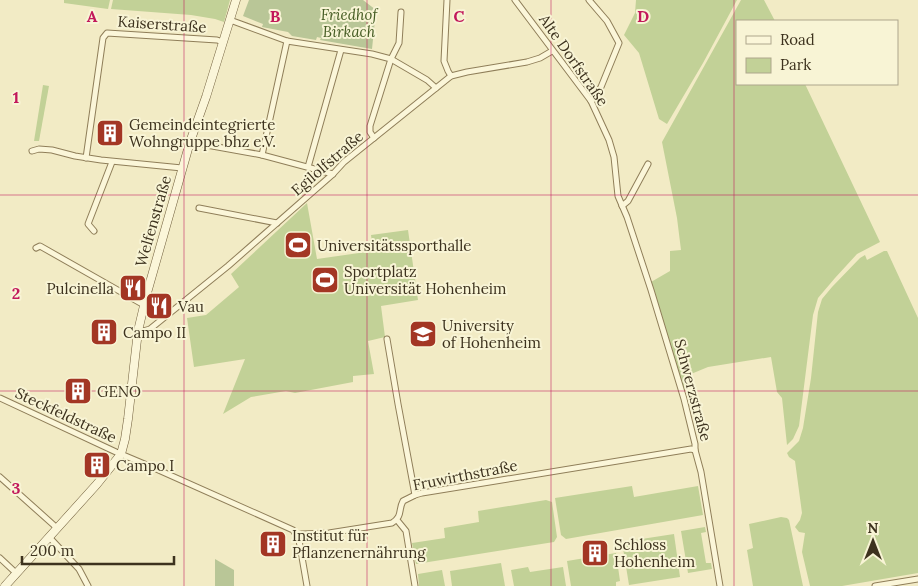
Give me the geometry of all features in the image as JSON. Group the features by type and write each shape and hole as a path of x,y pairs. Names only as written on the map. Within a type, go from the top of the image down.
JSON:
{"street":[{"name":"Welfenstraße","path":"118,453 126,433 138,331 144,305 182,168 236,0"},
{"path":"447,0 444,61 451,76"},
{"name":"Alte Dorfstraße","path":"515,0 590,101 609,140 614,157 618,196 622,206"},
{"path":"589,0 607,22 619,43 601,87 590,101"},
{"path":"374,138 370,132 370,126 391,59 399,43 401,12"},
{"path":"230,20 287,41 372,54 391,59 427,80 436,88"},
{"name":"Kaiserstraße","path":"86,158 103,38 107,33 218,40 223,42"},
{"path":"262,155 287,41"},
{"path":"308,167 341,50"},
{"name":"Egilolfstraße","path":"138,331 143,332 150,329 228,266 333,174 344,162 451,76 527,62 540,58 552,51"},
{"path":"190,142 262,155 333,174"},
{"path":"32,151 39,149 52,150 112,162 182,168"},
{"path":"94,231 88,224 112,162"},
{"path":"622,206 628,202 648,164"},
{"name":"Schwerzstraße","path":"622,206 634,237 665,335 696,444 695,450 701,472 720,586"},
{"path":"199,208 277,223"},
{"path":"36,248 40,246 144,305"},
{"path":"387,339 415,495"},
{"name":"Steckfeldstraße","path":"0,398 118,453"},
{"name":"Fruwirthstraße","path":"397,520 403,502 415,495 690,449 695,450"},
{"path":"5,586 97,484 118,453 293,530 298,535 307,586"},
{"path":"0,477 57,528"},
{"path":"298,535 332,533 397,520 406,531 416,586"},
{"path":"49,537 79,569 88,586"},
{"path":"0,558 16,573"},
{"path":"875,586 918,579"}],"green space":[{"path":"64,0 110,0 108,9 64,3"},
{"path":"113,0 230,0 224,22 191,15 111,9"},
{"name":"Friedhof Birkach","path":"249,0 363,0 376,10 372,49 320,40 321,38 317,37 316,40 292,36 288,32 262,27 263,24 243,16"},
{"path":"636,0 737,0 667,124 659,119 639,53 624,35 635,13"},
{"path":"741,0 764,0 774,20 736,20 736,85 805,85 880,242 857,254 818,298 813,315 799,426 793,439 787,445 782,398 777,392 771,357 708,367 691,374 684,391 651,282 670,271 670,251 681,250 677,218 662,142"},
{"path":"43,85 49,86 39,141 34,141"},
{"name":"Sportplatz Universität Hohenheim","path":"307,203 317,259 373,251 371,235 408,230 418,300 381,306 385,337 368,341 374,374 353,376 353,382 295,393 286,391 251,397 223,414 245,359 194,367 187,318 206,315 239,287 231,274"},
{"path":"887,251 918,318 918,573 842,586 810,586 802,552 805,533 799,532 795,527 802,513 795,461 787,453 799,441 803,428 811,378 818,312 822,299 860,258 865,255 867,260"},
{"path":"632,486 634,497 698,486 703,515 566,539 561,535 555,498"},
{"path":"546,500 552,502 557,537 554,542 416,564 412,543 445,538 444,528 479,522 478,511"},
{"path":"781,517 789,520 803,586 753,586 747,550 753,548 749,524"},
{"path":"705,527 706,532 701,533 706,563 711,563 712,569 688,573 681,531"},
{"path":"674,534 680,577 629,585 622,542"},
{"path":"616,553 620,581 616,582 616,586 571,586 567,561"},
{"path":"215,559 234,570 234,586 215,586"},
{"path":"501,563 505,586 452,586 450,571"},
{"path":"528,567 530,572 563,567 566,586 514,586 511,570"},
{"path":"442,570 445,586 419,586 418,574"}],"place":[{"name":"Gemeindeintegrierte Wohngruppe bhz e.V.","path":"110,133"},
{"name":"Universitätssporthalle","path":"298,245"},
{"name":"Sportplatz Universität Hohenheim","path":"325,280"},
{"name":"Pulcinella","path":"133,288"},
{"name":"Vau","path":"159,306"},
{"name":"Campo II","path":"104,332"},
{"name":"University of Hohenheim","path":"423,334"},
{"name":"GENO","path":"78,391"},
{"name":"Campo I","path":"97,465"},
{"name":"Institut für Pflanzenernährung","path":"273,544"},
{"name":"Schloss Hohenheim","path":"595,553"}]}
